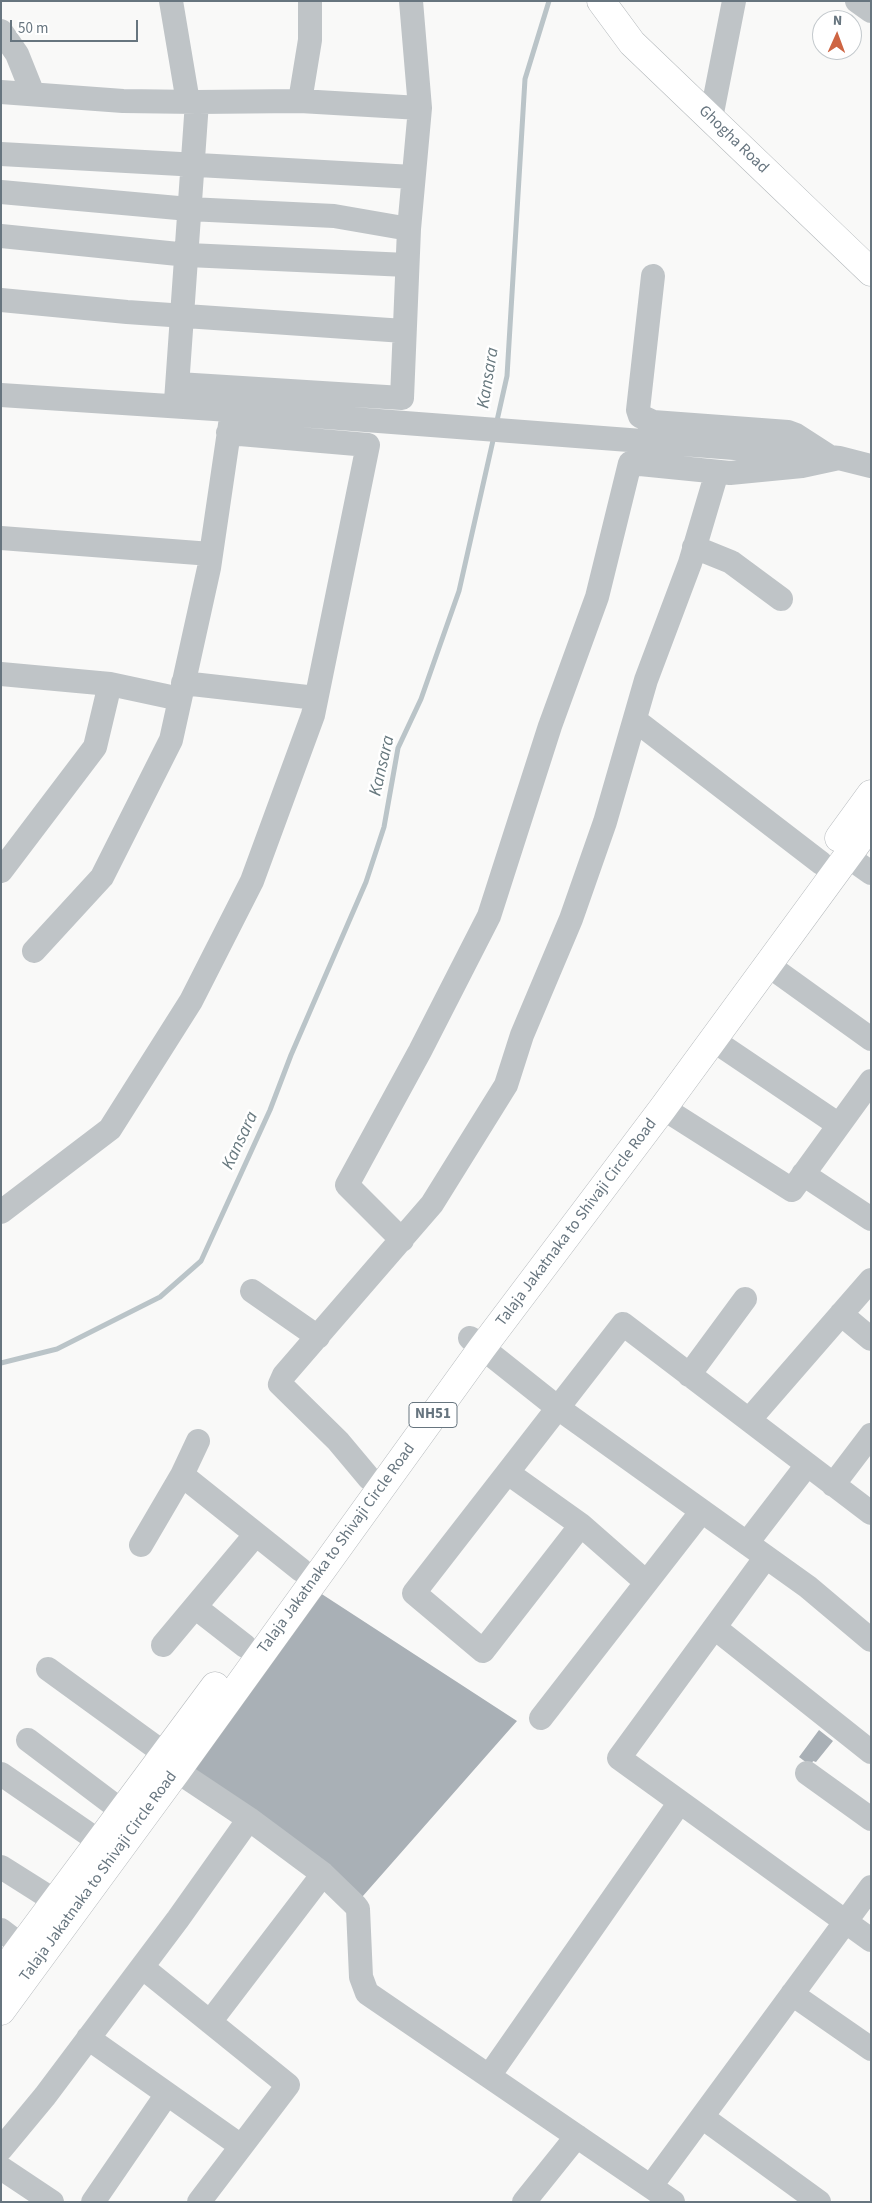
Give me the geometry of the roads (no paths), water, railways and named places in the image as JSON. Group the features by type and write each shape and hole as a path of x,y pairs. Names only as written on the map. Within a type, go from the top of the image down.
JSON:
{"main road":[{"name":"Ghogha Road","path":"601,1 632,43 871,272"},
{"name":"Talaja Jakatnaka to Shivaji Circle Road","path":"1,2010 171,1763 652,1101 871,794"},
{"name":"Talaja Jakatnaka to Shivaji Circle Road","path":"1,1974 12,1938 55,1902 122,1811 171,1763 245,1646 369,1478 663,1108 871,824"}],"street":[{"path":"170,1 193,102 188,255 176,408"},
{"path":"300,101 310,40 310,1"},
{"path":"178,384 402,398 409,229 420,108 411,1"},
{"path":"710,118 734,1"},
{"path":"857,1 871,11"},
{"path":"1,31 17,54 33,94"},
{"path":"1,92 122,101 300,101 420,108"},
{"path":"1,154 413,177"},
{"path":"1,192 189,209 334,216 409,229"},
{"path":"1,236 188,255 407,265"},
{"path":"652,276 638,410 640,416 653,422 788,432 835,458"},
{"path":"1,300 183,316 404,331"},
{"path":"1,395 176,408 230,422 368,445 312,715 252,881 191,1001 110,1129 1,1212"},
{"path":"230,422 260,412 774,451 835,458 871,466"},
{"path":"34,951 102,877 171,740 211,554 230,422"},
{"path":"402,1240 347,1186 420,1051 489,916 550,726 597,597 630,463 730,473 802,466 835,458"},
{"path":"369,1478 338,1441 280,1384 284,1375 432,1204 506,1085 522,1034 571,919 606,822 646,680 694,548 717,472"},
{"path":"1,538 211,554"},
{"path":"694,548 731,562 781,599"},
{"path":"1,674 182,691 316,698"},
{"path":"1,871 96,747 110,684"},
{"path":"635,720 821,863"},
{"path":"847,856 871,873"},
{"path":"768,965 871,1039"},
{"path":"714,1040 839,1125"},
{"path":"663,1108 792,1190 839,1125 863,1109 871,1081"},
{"path":"803,1174 871,1219"},
{"path":"749,1420 871,1280"},
{"path":"252,1291 318,1337"},
{"path":"689,1375 745,1299"},
{"path":"841,1314 871,1338"},
{"path":"581,1525 483,1651 414,1593 622,1324 871,1513"},
{"path":"476,1343 558,1408 808,1587 871,1640"},
{"path":"833,1485 871,1435"},
{"path":"141,1545 182,1475 198,1441"},
{"path":"747,1543 807,1465"},
{"path":"508,1472 581,1525 646,1582"},
{"path":"182,1475 301,1570"},
{"path":"541,1718 702,1511"},
{"path":"163,1645 256,1534"},
{"path":"766,1557 620,1758 871,1940"},
{"path":"195,1607 245,1646"},
{"path":"715,1628 871,1752"},
{"path":"48,1669 171,1763 323,1874 355,1905 358,1910 361,1977 367,1993 673,2202"},
{"path":"28,1740 122,1811"},
{"path":"807,1773 871,1819"},
{"path":"1,1774 100,1842"},
{"path":"489,2076 680,1802"},
{"path":"1,2149 142,1967 249,1819"},
{"path":"1,1867 55,1902"},
{"path":"210,2022 323,1874"},
{"path":"651,2186 871,1887"},
{"path":"142,1967 288,2085 199,2202"},
{"path":"792,1994 871,2049"},
{"path":"88,2038 241,2146"},
{"path":"93,2202 167,2094"},
{"path":"702,2117 820,2202"},
{"path":"524,2202 577,2136"},
{"path":"1,2168 52,2202"}],"waterway":[{"name":"Kansara","path":"496,425 507,376 525,79 549,1"},
{"name":"Kansara","path":"1,1363 57,1349 160,1297 201,1261 270,1110 291,1055 366,882 384,827 398,748 421,699 459,591 494,436"}]}
